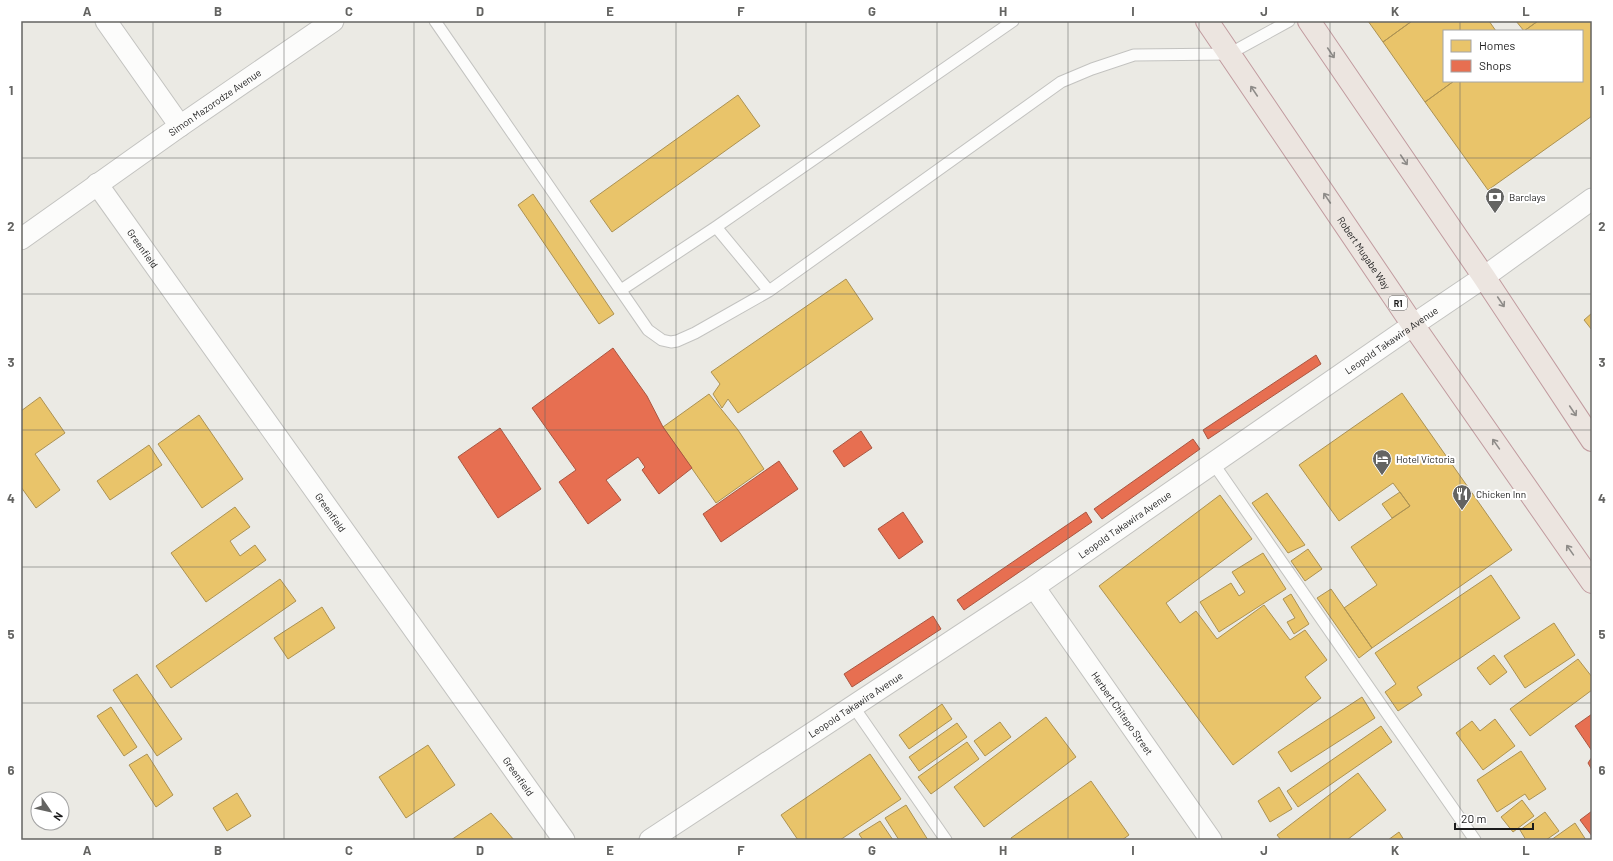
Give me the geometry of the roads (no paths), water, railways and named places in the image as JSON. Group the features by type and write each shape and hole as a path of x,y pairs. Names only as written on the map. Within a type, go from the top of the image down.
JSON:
{"highway":[{"name":"Robert Mugabe Way","path":"1207,21 1413,325 1590,577"},
{"path":"1309,21 1484,277 1592,440"}],"street":[{"path":"106,21 180,126"},
{"name":"Simon Mazorodze Avenue","path":"21,239 180,126 333,21"},
{"name":"Greenfield","path":"97,184 564,840"},
{"name":"Leopold Takawira Avenue","path":"650,840 1034,588 1484,277 1592,199"},
{"name":"Herbert Chitepo Street","path":"1034,588 1211,840"}],"lane":[{"path":"435,21 650,332 662,340 671,342 695,333 769,291 1061,82 1092,69 1134,55 1229,54 1289,21"},
{"path":"621,290 716,227 1013,21"},
{"path":"716,227 769,291"},
{"path":"1213,463 1475,840"},
{"path":"853,706 946,840"}],"place":[{"name":"Barclays","path":"1495,214"},
{"name":"Hotel Victoria","path":"1382,476"},
{"name":"Chicken Inn","path":"1462,511"}]}
